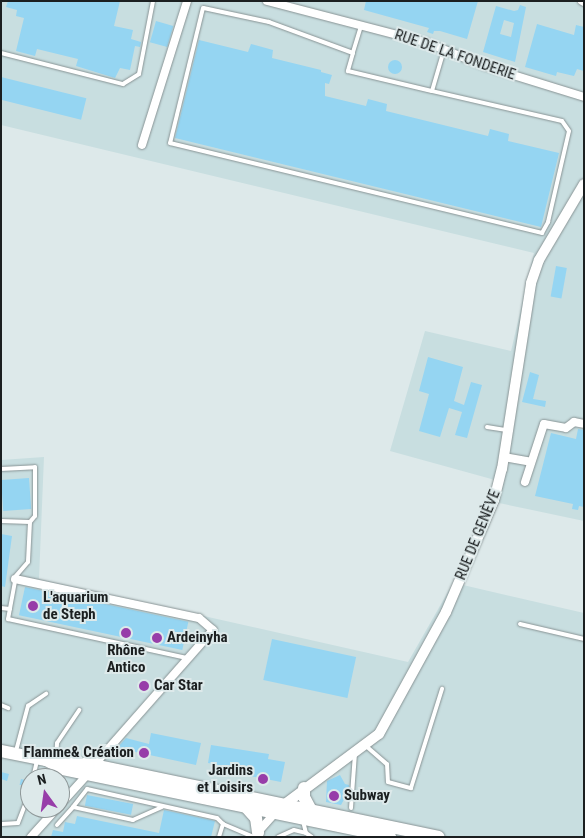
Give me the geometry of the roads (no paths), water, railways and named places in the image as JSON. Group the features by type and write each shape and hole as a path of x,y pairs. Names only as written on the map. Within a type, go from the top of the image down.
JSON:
{"main road":[{"path":"1,750 46,759 63,769 91,769 392,832 439,837"},
{"path":"91,769 167,791 246,807 279,809"},
{"path":"304,788 307,815"},
{"path":"167,791 197,792 392,832"},
{"path":"246,807 256,818 255,835"},
{"path":"307,815 355,834 392,832"}],"street":[{"path":"142,145 187,1"},
{"name":"RUE DE LA FONDERIE","path":"267,1 444,50 484,66 584,97"},
{"name":"RUE DE GENÈVE","path":"279,809 304,788 366,746 379,734 446,612 494,500 504,457 531,283 539,260 584,184"},
{"path":"525,482 544,424 566,428 574,422 584,424"},
{"path":"504,457 531,462"},
{"path":"15,579 199,618 213,630 31,837"},
{"path":"255,835 279,809"}],"lane":[{"path":"1,53 123,84 139,74 153,1"},
{"path":"353,52 270,22 204,8 170,143 542,233 548,222 569,131 562,122 348,71 361,26"},
{"path":"432,91 444,50"},
{"path":"487,427 508,430"},
{"path":"1,469 35,467 35,516 30,522 28,562 15,579 8,618 187,658"},
{"path":"1,521 30,522"},
{"path":"1,608 10,609"},
{"path":"520,624 584,639"},
{"path":"366,746 387,764 388,782 411,788 442,689"},
{"path":"16,754 28,706 46,694"},
{"path":"1,705 8,708"},
{"path":"40,768 79,710"},
{"path":"351,808 355,754"},
{"path":"56,826 87,789 217,818 223,824 255,835"},
{"path":"73,807 133,820 162,807"},
{"path":"306,832 307,815"},
{"path":"2,824 18,823 20,818"},
{"path":"219,837 223,824"},
{"path":"278,837 294,830 306,832 312,837"}],"place":[{"name":"L'aquarium de Steph","path":"33,606"},
{"name":"Rhône Antico","path":"126,633"},
{"name":"Ardeinyha","path":"157,638"},
{"name":"Car Star","path":"144,686"},
{"name":"Flamme& Création","path":"144,753"},
{"name":"Jardins et Loisirs","path":"263,779"},
{"name":"Subway","path":"334,796"}]}
